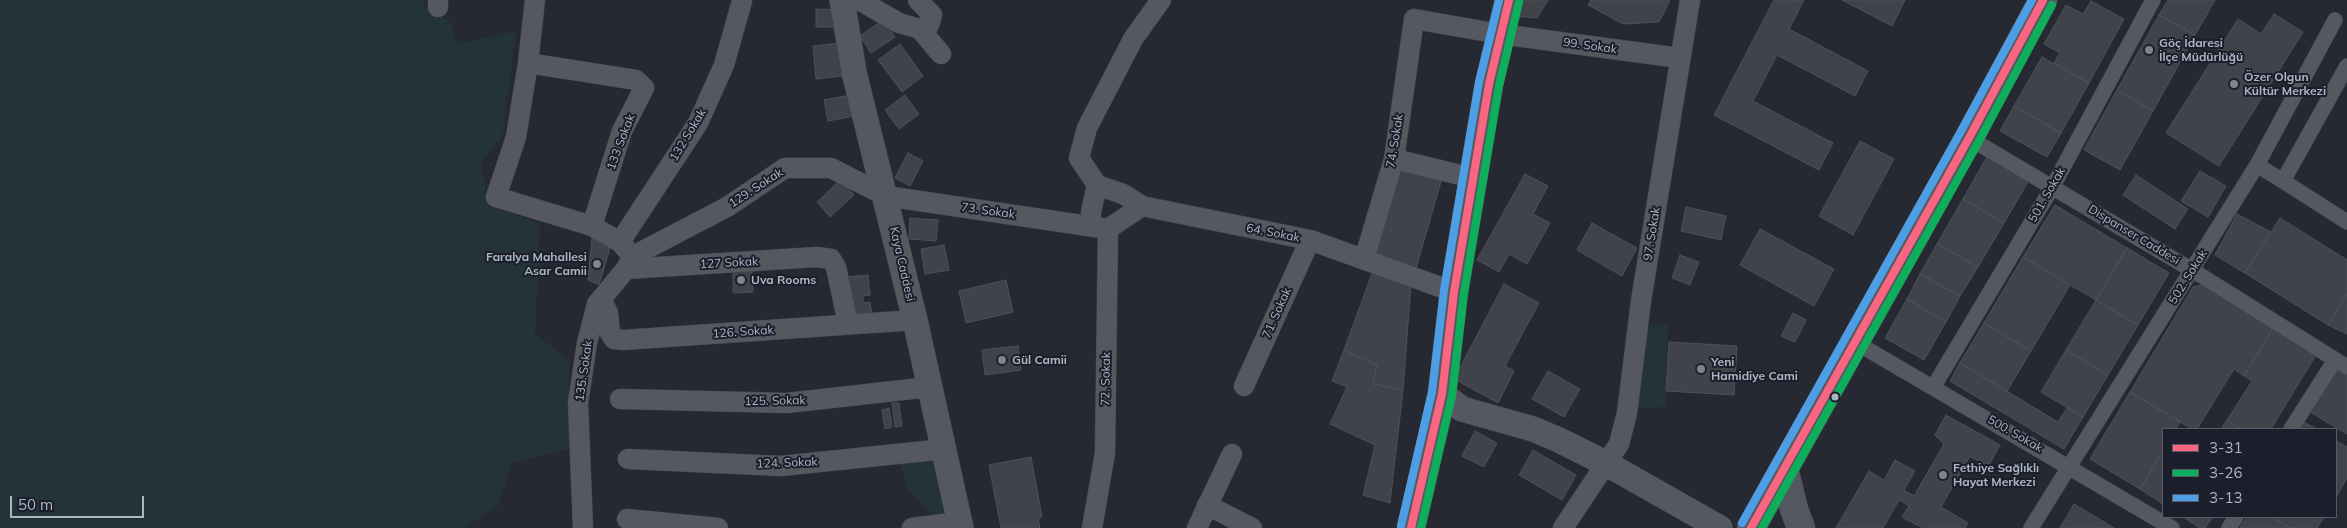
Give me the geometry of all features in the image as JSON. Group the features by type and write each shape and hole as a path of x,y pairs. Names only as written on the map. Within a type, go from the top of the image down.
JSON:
{"main road":[{"path":"1411,528 1433,434 1452,401 1454,292 1500,34 1509,0"},
{"path":"1751,528 1969,138 2042,0"},
{"path":"1784,468 1794,509 1801,528"}],"street":[{"path":"535,0 528,63 516,137 496,197 592,226 626,256"},
{"name":"Kaya Caddesi","path":"842,0 854,72 886,196 945,449 960,525"},
{"path":"859,0 899,23 920,29 941,54"},
{"path":"918,0 932,15 929,25 920,29"},
{"path":"1097,185 1079,158 1088,128 1132,39 1161,0"},
{"name":"97. Sokak","path":"1563,528 1619,444 1627,414 1641,301 1690,0"},
{"name":"501. Sokak","path":"1934,386 2053,186 2153,0"},
{"name":"132 Sokak","path":"626,256 698,123 724,65 742,1"},
{"name":"99. Sokak","path":"1414,19 1500,34 1680,58"},
{"name":"74. Sokak","path":"1364,260 1394,159 1414,19"},
{"name":"502. Sokak","path":"2031,528 2257,165 2335,20"},
{"name":"133 Sokak","path":"528,63 636,80 644,88 622,131 592,226"},
{"path":"2283,182 2347,66"},
{"name":"Dispanser Caddesi","path":"1969,138 2192,270 2341,364"},
{"path":"1394,159 1473,178"},
{"path":"2257,165 2347,222"},
{"name":"129. Sokak","path":"626,256 727,207 785,168 831,168 886,196"},
{"name":"64. Sokak","path":"1097,185 1123,194 1142,206 1310,240 1454,292"},
{"name":"72. Sokak","path":"1092,528 1105,453 1100,227 1091,212 1097,185"},
{"name":"73. Sokak","path":"886,196 1100,227"},
{"path":"1100,227 1142,206"},
{"name":"71. Sokak","path":"1244,386 1310,240"},
{"name":"127 Sokak","path":"626,256 817,257 831,259 836,267 848,324"},
{"name":"135. Sokak","path":"584,528 578,403 587,343 597,304 626,256"},
{"name":"126. Sokak","path":"601,298 608,313 610,334 614,339 623,340 915,320"},
{"name":"500. Sokak","path":"1855,342 1934,386 2172,528"},
{"path":"2292,428 2341,364"},
{"name":"125. Sokak","path":"620,399 787,403 930,387"},
{"path":"1452,401 1533,429 1607,464 1720,528"},
{"name":"124. Sokak","path":"628,459 781,466 945,449"},
{"path":"1197,528 1232,454"},
{"path":"1208,505 1252,528"},
{"path":"627,519 718,528"},
{"path":"912,528 960,525"}],"shaded area":[{"path":"0,0 424,0 424,6 450,22 458,44 516,31 503,135 481,162 488,204 540,224 535,334 569,360 569,449 512,463 498,506 464,528 0,528"},
{"path":"1641,325 1668,325 1665,407 1634,408"},
{"path":"934,456 945,513 933,516 909,491 898,460"}],"building":[{"path":"1517,0 1548,0 1537,18 1515,16"},
{"path":"1591,0 1670,0 1659,22 1623,24 1588,5"},
{"path":"1774,0 1804,0 1789,29 1868,71 1855,96 1777,55 1753,101 1833,143 1819,170 1714,115"},
{"path":"1842,0 1905,0 1892,26"},
{"path":"2168,0 2215,0 2195,35 2159,15"},
{"path":"2091,1 2124,19 2089,83 2054,63 2060,53 2044,44 2066,5 2083,14"},
{"path":"816,9 839,10 838,27 816,27"},
{"name":"Özer Olgun Kültür Merkezi","path":"2274,14 2303,32 2219,166 2166,133 2238,19 2261,34"},
{"path":"2159,15 2195,35 2153,111 2117,90"},
{"path":"883,20 895,37 871,53 860,36"},
{"path":"839,43 842,76 816,79 813,46"},
{"path":"900,44 923,76 902,92 878,60"},
{"path":"2042,57 2089,83 2061,133 2014,106"},
{"path":"2117,90 2153,111 2120,170 2084,150"},
{"path":"850,95 854,116 828,121 824,100"},
{"path":"905,95 919,114 899,129 885,110"},
{"path":"2014,106 2061,133 2047,157 2000,131"},
{"path":"1860,141 1894,159 1853,235 1819,216"},
{"path":"908,153 923,161 910,186 895,178"},
{"path":"1988,155 2029,180 2004,223 1963,199"},
{"path":"1401,166 1442,178 1415,272 1372,258"},
{"path":"2200,171 2226,186 2208,217 2181,201"},
{"path":"1525,174 1548,186 1533,214 1550,223 1527,264 1509,254 1499,272 1477,260"},
{"path":"2136,175 2188,209 2175,229 2123,195"},
{"path":"840,180 854,195 830,217 817,202"},
{"path":"1963,199 2004,223 1978,267 1937,244"},
{"path":"2055,205 2127,248 2096,300 2023,257"},
{"path":"1686,207 1726,216 1721,240 1681,231"},
{"path":"2237,214 2271,232 2245,273 2215,255"},
{"path":"910,218 938,220 936,241 909,239"},
{"path":"2280,218 2347,260 2347,294 2328,325 2245,273"},
{"path":"1592,223 1637,248 1622,276 1577,250"},
{"path":"1760,229 1834,269 1814,306 1740,265"},
{"name":"Faralya Mahallesi Asar Camii","path":"592,238 610,248 599,285 588,280"},
{"path":"1937,244 1978,267 1960,296 1920,274"},
{"path":"944,245 949,270 925,274 921,249"},
{"path":"2127,248 2169,273 2138,325 2096,300"},
{"path":"1680,255 1699,262 1690,285 1672,278"},
{"path":"2023,257 2070,285 2031,351 1984,323"},
{"path":"1374,268 1411,284 1403,390 1373,384 1377,365 1344,350"},
{"path":"733,271 752,271 753,292 733,293"},
{"path":"1920,274 1960,296 1946,322 1907,299"},
{"path":"868,275 870,295 863,296 863,303 870,302 872,315 849,317 845,277"},
{"path":"1006,280 1013,312 966,323 959,291"},
{"path":"1504,284 1539,303 1505,366 1514,371 1498,403 1454,379"},
{"path":"2202,285 2273,328 2244,376 2234,369 2198,428 2190,428 2130,392 2193,287"},
{"path":"2347,294 2347,334 2328,325"},
{"path":"1907,299 1946,322 1924,360 1885,338"},
{"path":"2096,300 2138,325 2108,375 2066,350"},
{"path":"1793,313 1806,320 1795,342 1781,336"},
{"path":"1984,323 2031,351 2007,391 1960,363"},
{"path":"2273,328 2316,355 2272,428 2239,428 2227,420 2252,381 2244,376"},
{"name":"Yeni Hamidiye Cami","path":"1669,342 1737,346 1734,395 1666,391"},
{"name":"Gül Camii","path":"1018,346 1021,370 985,375 982,350"},
{"path":"1344,350 1377,365 1373,384 1403,390 1390,503 1363,495 1375,445 1330,424 1347,387 1332,381"},
{"path":"2066,350 2108,375 2083,417 2041,392"},
{"path":"1960,363 2058,422 2067,408 2083,417 2064,449 1950,381"},
{"path":"2336,369 2347,375 2347,434 2310,412"},
{"path":"1548,371 1580,389 1564,417 1532,399"},
{"path":"2130,392 2180,422 2177,428 2162,428 2162,452 2140,489 2090,459"},
{"path":"892,403 899,403 902,426 895,427"},
{"path":"889,408 892,427 885,429 882,410"},
{"name":"Fethiye Sağlıklı Hayat Merkezi","path":"1946,415 2000,445 1988,467 1970,456 1941,507 1968,523 1965,528 1923,528 1902,517 1909,506 1899,500 1883,528 1836,528 1869,471 1884,480 1895,460 1915,471 1904,490 1914,496 1944,444 1935,435"},
{"path":"2227,420 2239,428 2222,428"},
{"path":"2304,422 2315,428 2301,428"},
{"path":"1475,431 1497,443 1484,467 1462,456"},
{"path":"2337,442 2347,447 2347,478 2337,495"},
{"path":"1533,450 1576,475 1562,500 1519,475"},
{"path":"2162,452 2162,503 2140,489"},
{"path":"1031,457 1042,517 1038,518 1040,528 1001,528 989,465"},
{"path":"2074,504 2114,528 2060,528"},
{"path":"2185,518 2212,518 2205,528 2200,528"},
{"path":"2246,518 2273,518 2290,528 2240,528"},
{"path":"2273,518 2323,518 2317,528 2290,528"}],"transit line":[{"name":"3-13","path":"1401,526 1432,392 1444,290 1479,82 1499,0"},
{"name":"3-31","path":"1411,528 1442,394 1454,292 1489,84 1509,0"},
{"name":"3-13","path":"1742,523 1960,133 2032,0"},
{"name":"3-31","path":"1751,528 1969,138 2043,0"},
{"name":"3-26","path":"1421,528 1452,396 1464,293 1499,86 1519,2"},
{"name":"3-26","path":"1762,528 1978,143 2052,5"}],"place":[{"name":"Göç İdaresi İlçe Müdürlüğü","path":"2149,50"},
{"name":"Özer Olgun Kültür Merkezi","path":"2234,84"},
{"name":"Faralya Mahallesi Asar Camii","path":"597,264"},
{"name":"Uva Rooms","path":"741,280"},
{"name":"Gül Camii","path":"1002,360"},
{"name":"Yeni Hamidiye Cami","path":"1701,369"},
{"name":"Fethiye Sağlıklı Hayat Merkezi","path":"1943,475"}]}
